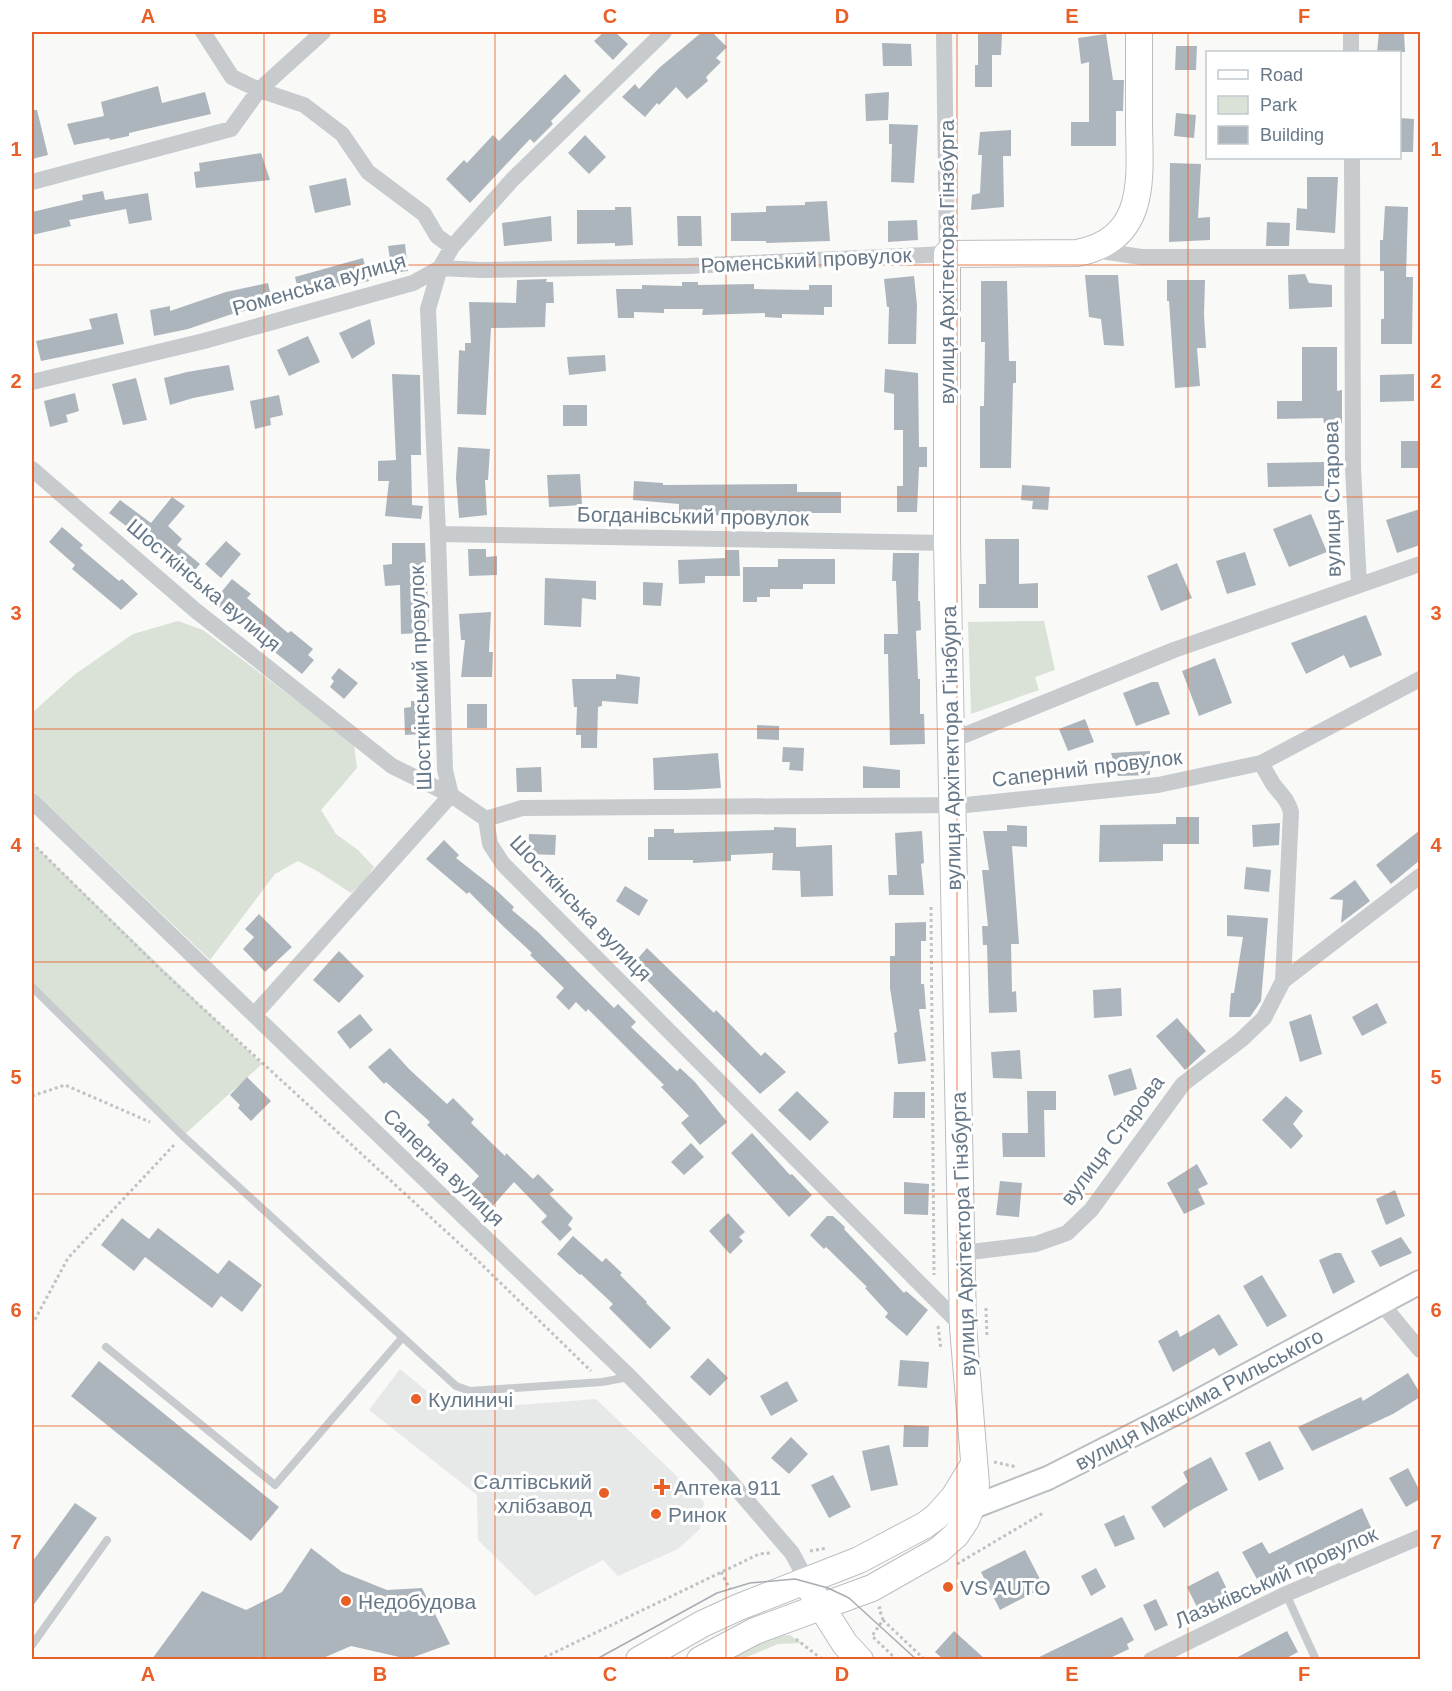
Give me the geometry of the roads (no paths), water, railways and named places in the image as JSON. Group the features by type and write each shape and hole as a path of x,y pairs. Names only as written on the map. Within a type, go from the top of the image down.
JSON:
{"main road":[{"path":"1095,250 1112,239 1126,224 1138,191 1140,176 1139,32"},
{"name":"Роменський провулок","path":"947,254 1077,253 1095,250"},
{"name":"вулиця Архітектора Гінзбурга","path":"947,254 947,543 963,1327 983,1463"},
{"name":"вулиця Максима Рильського","path":"944,1509 973,1507 1058,1473 1176,1413 1420,1282"},
{"path":"700,1659 755,1631 872,1588 939,1550 956,1535 973,1507 976,1484 983,1463"},
{"path":"639,1659 702,1624 879,1550 925,1525 944,1509 983,1463"},
{"path":"807,1581 820,1608 845,1644 860,1659"}],"street":[{"path":"203,32 232,77 260,90 304,105 342,134 368,172 424,214 437,236 452,247"},
{"path":"32,182 231,129 260,90 323,32"},
{"name":"Роменська вулиця","path":"32,382 204,341 412,283 440,268 452,247 513,179 664,32"},
{"name":"вулиця Архітектора Гінзбурга","path":"944,32 947,254"},
{"path":"1351,32 1352,51"},
{"name":"вулиця Старова","path":"951,736 965,735 1174,650 1359,585 1353,468 1352,159"},
{"name":"Роменський провулок","path":"1095,250 1141,257 1352,257"},
{"name":"Роменський провулок","path":"440,268 481,270 687,266 947,254"},
{"name":"Шосткінський провулок","path":"254,1016 451,795 445,770 428,309 440,268"},
{"name":"Шосткінська вулиця","path":"32,469 195,610 392,766 451,795 486,819 489,844 503,864 963,1327"},
{"name":"Богданівський провулок","path":"438,534 947,543"},
{"path":"1359,585 1420,564"},
{"name":"Саперний провулок","path":"486,819 522,808 952,806 1158,785 1261,763 1420,679"},
{"name":"вулиця Старова","path":"962,1253 1036,1244 1067,1233 1091,1210 1183,1084 1241,1040 1264,1018 1283,981 1291,812 1283,793 1275,786 1261,763"},
{"name":"Саперна вулиця","path":"32,801 630,1377 718,1467 792,1553 807,1581"},
{"path":"1283,981 1420,876"},
{"path":"1381,1303 1420,1350"},
{"name":"Лазьківський провулок","path":"1151,1659 1286,1594 1420,1537"}],"lane":[{"path":"32,987 183,1136 456,1386 470,1391 602,1382 630,1377"},
{"path":"106,1347 274,1485 402,1338"},
{"path":"32,1645 107,1540"},
{"path":"1286,1594 1316,1659"}],"tram line":[{"path":"595,1660 717,1593 750,1583 795,1579 828,1588 849,1598 917,1660"}],"place":[{"name":"Кулиничі","path":"416,1399"},
{"name":"Аптека 911","path":"662,1487"},
{"name":"Салтівський хлібзавод","path":"604,1493"},
{"name":"Ринок","path":"656,1514"},
{"name":"VS AUTO","path":"948,1587"},
{"name":"Недобудова","path":"346,1601"}]}
